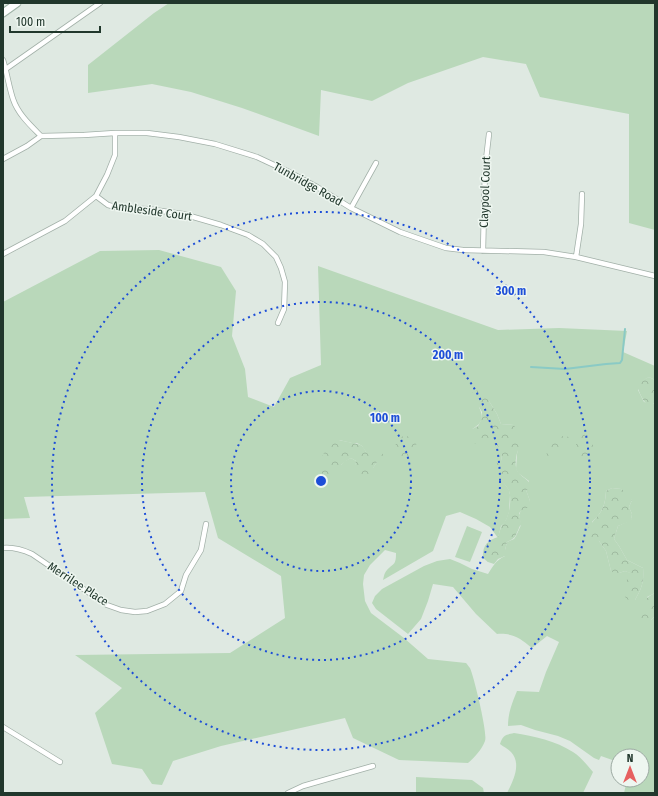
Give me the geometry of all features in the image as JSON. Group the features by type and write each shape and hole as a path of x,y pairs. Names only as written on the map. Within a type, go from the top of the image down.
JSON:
{"main road":[{"path":"3,13 17,3"}],"street":[{"path":"4,70 100,3"},
{"path":"3,60 4,70 17,110 41,136 27,146 3,159"},
{"path":"3,254 65,221 96,196 115,155 115,133"},
{"name":"Tunbridge Road","path":"41,136 147,133 215,144 257,157 287,171 351,208 400,232 446,248 483,251 544,252 576,257 655,276"},
{"name":"Claypool Court","path":"483,251 485,168 489,134"},
{"path":"351,208 376,163"},
{"path":"576,257 581,224 582,194"},
{"name":"Ambleside Court","path":"96,196 108,206 148,209 183,214 221,225 248,235 263,244 276,257 285,282 284,309 278,323"},
{"name":"Merrilee Place","path":"3,548 8,547 22,549 32,554 108,605 121,610 135,612 148,611 165,604 181,591 186,574 201,550 206,524"},
{"path":"3,727 60,762"},
{"path":"288,793 304,786 373,766"}],"green space":[{"path":"169,3 655,3 655,230 629,223 629,114 540,97 526,64 483,57 408,83 372,101 321,90 319,136 242,108 191,92 152,84 88,93 88,65"},
{"path":"159,250 221,267 236,291 232,336 245,369 248,397 274,407 290,378 321,365 318,266 498,330 559,328 627,331 623,352 655,366 655,380 649,377 640,382 638,390 644,402 655,403 655,593 647,597 651,620 655,616 655,793 624,793 625,788 650,788 650,748 610,748 610,759 601,756 599,760 570,741 558,736 521,725 508,726 512,704 517,691 539,692 559,642 547,636 532,648 524,641 512,635 497,634 476,614 453,587 433,584 421,619 408,634 376,609 372,603 375,596 382,589 424,566 437,561 450,559 472,569 488,574 493,566 505,556 507,542 514,539 521,525 519,515 521,510 530,501 526,490 529,481 518,473 516,469 518,448 514,425 501,424 489,401 489,394 479,407 482,417 480,423 472,429 498,446 502,455 501,461 504,483 509,490 510,495 509,512 505,522 501,526 498,538 490,527 460,512 446,516 433,551 383,580 385,572 396,560 396,553 385,550 370,565 364,575 363,584 365,601 371,613 404,638 428,659 466,663 470,668 480,705 485,741 478,753 468,763 399,760 353,738 345,718 221,746 173,761 162,785 152,784 142,769 112,764 95,713 122,688 75,655 230,653 285,618 281,576 218,538 205,492 24,497 30,518 3,519 3,302 100,251","holes":["339,440 357,443 362,446 377,462 373,468 355,470 356,461 351,458 341,465","612,488 621,489 632,500 629,507 632,514 631,520 618,526 614,539 627,560 643,568 642,585 635,600 631,573 625,571 619,573 611,571 606,551 599,541 592,522 603,508 606,491"]},
{"path":"649,377 655,380 655,403 651,404 644,401 636,383"},
{"path":"478,390 488,392 489,401 501,424 514,425 519,434 521,444 516,458 516,466 520,474 531,486 526,490 530,501 529,507 519,513 521,525 515,537 507,542 505,556 498,559 494,564 483,558 483,550 488,542 498,537 510,507 510,495 494,464 501,461 502,455 498,451 498,446 489,442 485,444 474,443 471,442 469,437 472,429 478,426 481,420 482,412 471,398 472,393"},
{"path":"584,434 593,445 590,453 582,458 577,451 576,443 577,437"},
{"path":"406,436 415,441 417,447 416,450 412,456 401,456 395,454 396,443 400,437"},
{"path":"555,436 570,437 570,443 555,460 551,461 548,458 546,451 548,445"},
{"path":"339,440 360,445 366,452 372,449 379,449 384,456 366,476 359,474 354,470 356,461 351,458 341,465 337,473 323,475 321,469 321,459 323,454"},
{"path":"612,488 621,489 631,494 632,500 629,507 632,514 631,521 618,526 614,539 627,560 643,568 642,585 635,600 629,601 625,597 623,588 630,573 625,571 614,573 611,571 606,551 599,541 589,537 587,529 603,508 606,491"},
{"path":"467,526 482,532 470,562 455,557"},
{"path":"655,593 655,616 651,620 641,618 641,606 643,602 647,597"},
{"path":"514,733 537,737 552,742 579,756 593,772 583,793 507,793 512,783 516,762 511,752 500,744 505,736"},
{"path":"416,777 472,780 483,788 484,793 416,793"}],"waterway":[{"path":"531,367 565,369 620,363 622,360 625,329"}]}
